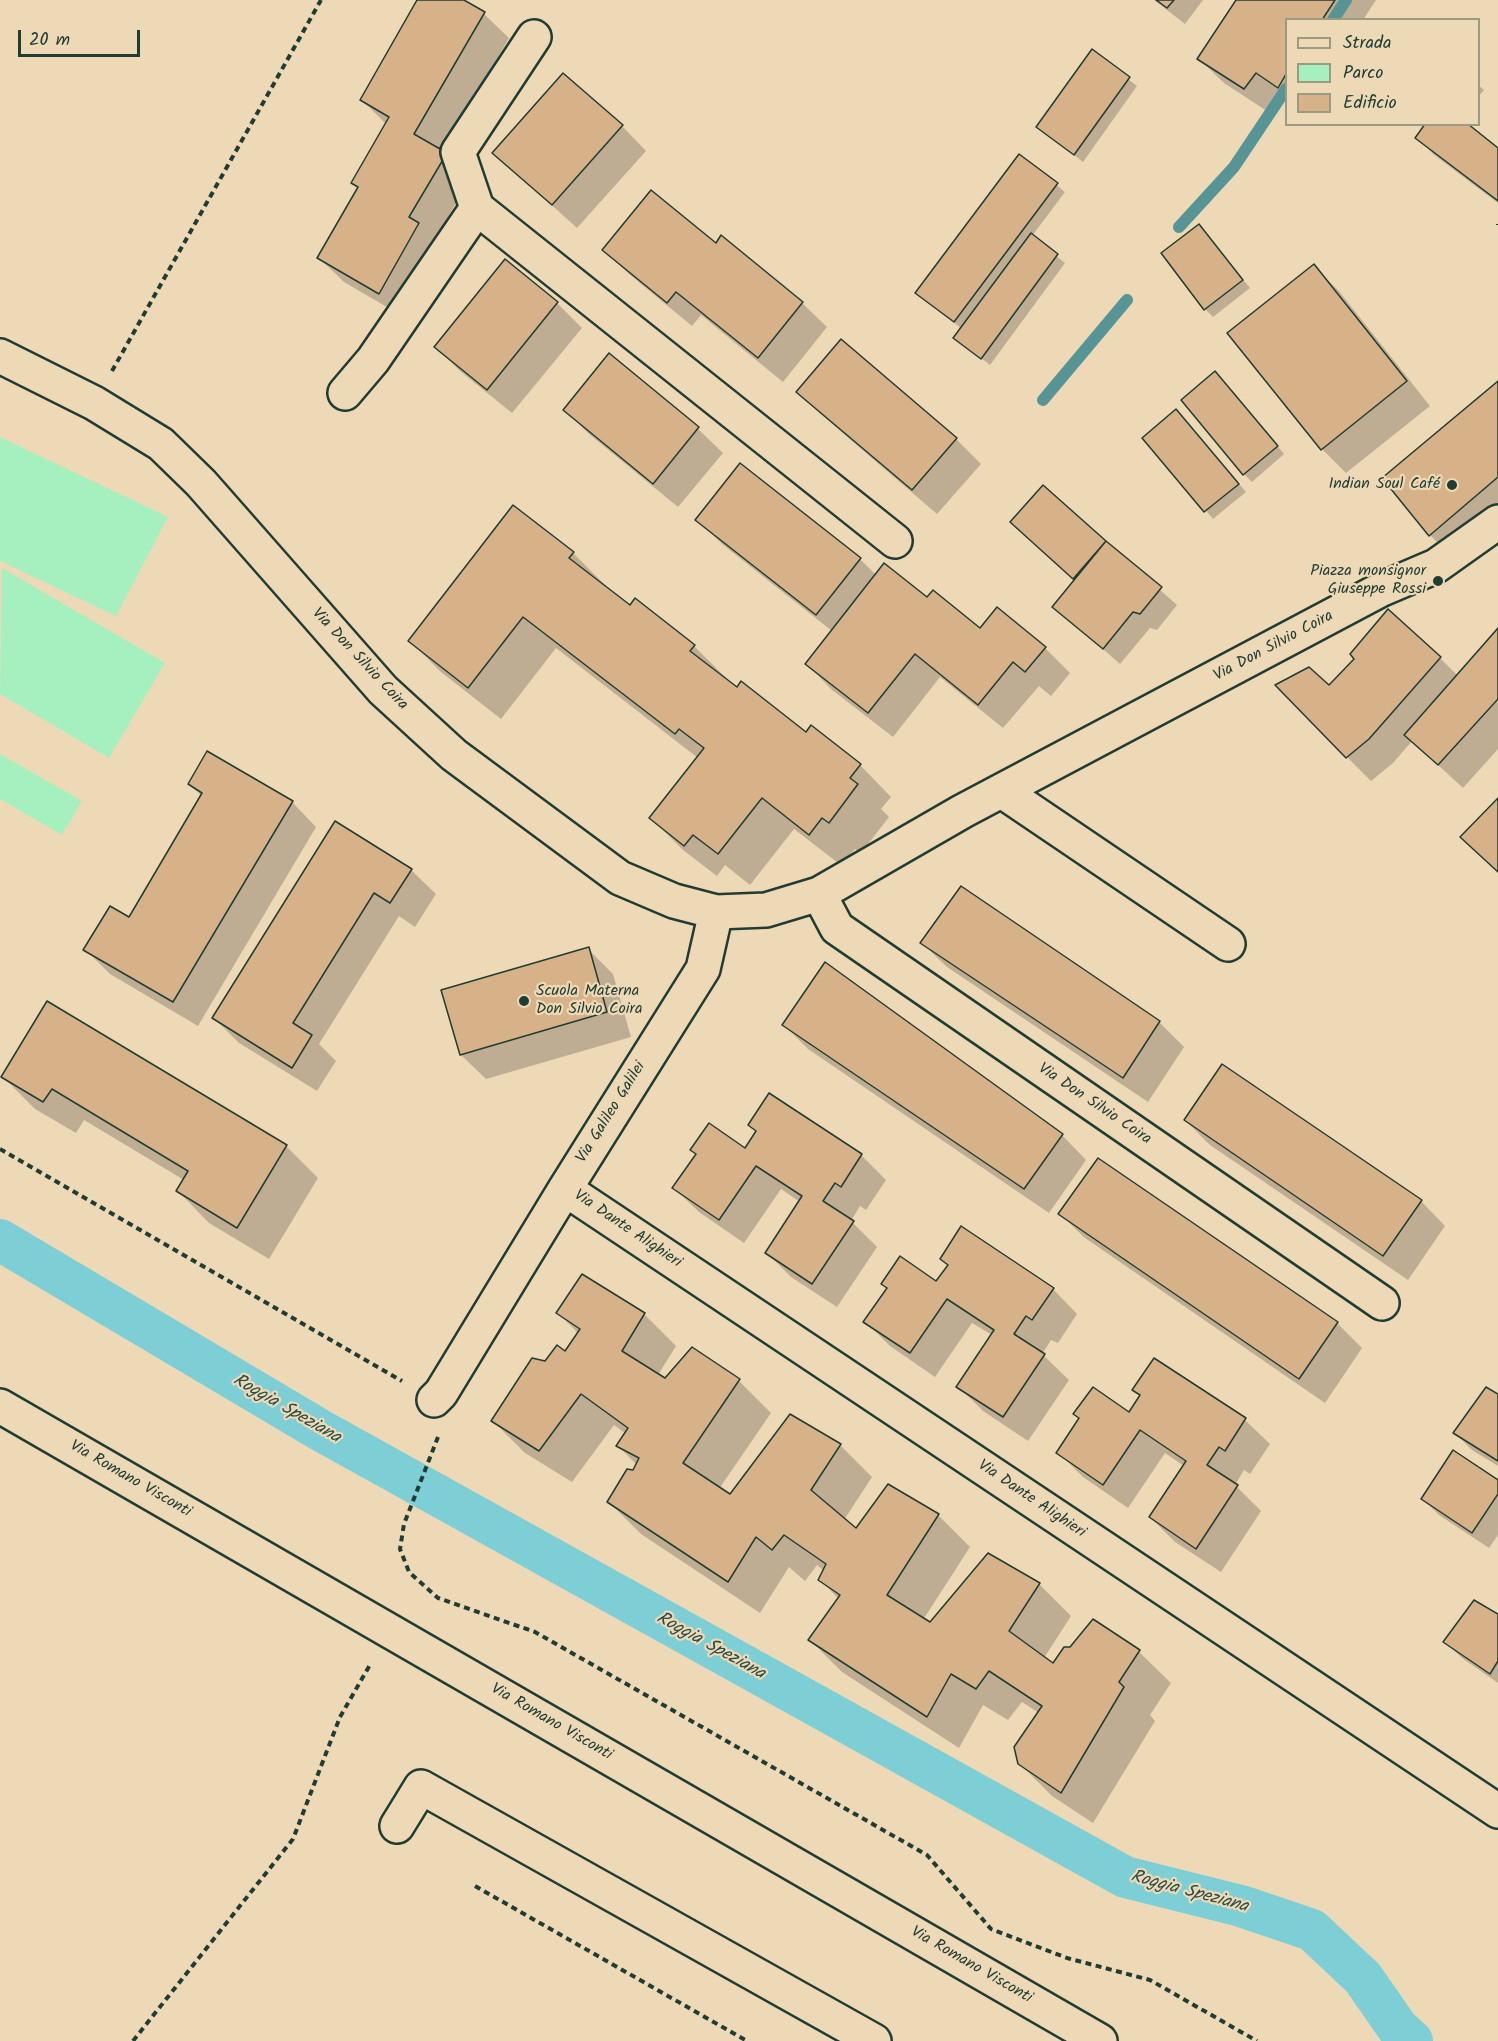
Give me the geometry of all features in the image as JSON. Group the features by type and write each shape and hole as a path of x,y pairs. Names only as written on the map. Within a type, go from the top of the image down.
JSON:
{"street":[{"path":"534,37 458,152 477,208 895,541"},
{"path":"345,393 373,360 477,208"},
{"name":"Via Don Silvio Coira","path":"0,356 94,403 160,444 201,483 383,690 454,755 620,878 674,901 716,912 766,910 819,894 1002,791 1382,589 1436,566 1498,522"},
{"path":"1002,791 1228,944"},
{"name":"Via Don Silvio Coira","path":"819,894 837,928 1382,1303"},
{"name":"Via Galileo Galilei","path":"435,1400 703,969 716,912"},
{"name":"Via Dante Alighieri","path":"565,1189 1498,1811"},
{"name":"Via Romano Visconti","path":"0,1406 1101,2041"},
{"path":"397,1826 421,1786 874,2041"}],"path":[{"path":"94,403 321,0"},
{"path":"0,1149 435,1400"},
{"path":"432,1458 404,1524 400,1549 409,1572 438,1598 535,1632 927,1855 991,1929 1067,1958 1150,1980 1257,2041"},
{"path":"133,2041 293,1839 340,1717 390,1629"},
{"path":"475,1886 747,2041"}],"green space":[{"path":"0,437 168,517 116,616 0,561"},
{"path":"2,568 165,663 109,758 0,694"},
{"path":"0,754 82,801 62,835 0,799"}],"building":[{"path":"417,0 464,0 485,12 414,134 447,153 409,217 419,223 379,294 317,258 358,187 351,183 389,117 360,100"},
{"path":"1156,0 1174,0 1167,8"},
{"path":"1236,0 1335,0 1323,18 1285,18 1285,76 1278,88 1256,73 1244,89 1197,59"},
{"path":"1092,49 1130,77 1074,155 1036,127"},
{"path":"563,73 623,125 552,205 492,153"},
{"path":"1424,126 1470,126 1498,148 1498,201 1415,138"},
{"path":"1019,154 1058,183 954,322 915,293"},
{"path":"651,190 716,243 721,235 803,302 758,358 676,292 667,303 602,250"},
{"path":"1199,224 1243,280 1204,310 1161,253"},
{"path":"1031,233 1058,254 981,359 953,338"},
{"path":"505,259 558,302 487,390 434,347"},
{"path":"1314,264 1407,381 1321,450 1227,333"},
{"path":"841,339 957,438 912,490 796,392"},
{"path":"609,353 699,427 653,484 563,410"},
{"path":"1215,371 1278,446 1243,475 1181,400"},
{"path":"1498,381 1498,477 1429,536 1382,478"},
{"path":"1176,409 1239,484 1204,512 1142,438"},
{"path":"740,463 861,558 816,615 695,520"},
{"path":"1043,485 1106,541 1073,579 1010,522"},
{"path":"513,505 574,552 569,558 630,605 635,598 695,645 690,651 737,687 741,681 806,732 811,725 861,764 850,778 858,784 829,823 822,818 809,835 762,798 718,854 693,835 684,846 649,818 704,748 679,729 675,734 523,617 468,688 408,641"},
{"path":"1106,541 1162,587 1140,614 1133,612 1103,649 1052,607"},
{"path":"884,563 927,597 933,590 980,628 997,607 1046,647 1025,672 1013,662 978,705 915,654 868,713 805,664"},
{"path":"1388,609 1441,657 1369,739 1346,758 1275,685 1309,667 1329,685 1354,659 1350,654"},
{"path":"1498,628 1498,699 1438,765 1404,735"},
{"path":"207,751 293,801 173,1002 83,950 110,906 129,917 202,793 188,784"},
{"path":"1498,798 1498,872 1460,837"},
{"path":"335,821 412,869 390,903 374,893 293,1023 312,1035 292,1068 212,1018"},
{"path":"961,886 1160,1021 1123,1078 920,943"},
{"name":"Scuola Materna Don Silvio Coira","path":"589,947 607,1012 460,1055 441,990"},
{"path":"825,962 1063,1134 1024,1189 782,1025"},
{"path":"47,1001 287,1145 237,1228 176,1191 188,1171 52,1089 43,1102 1,1077"},
{"path":"1222,1064 1422,1200 1383,1256 1184,1120"},
{"path":"769,1093 862,1154 841,1187 835,1183 823,1201 854,1221 812,1284 765,1253 802,1196 756,1166 719,1220 672,1188 696,1154 690,1150 709,1123 745,1148 756,1131 748,1125"},
{"path":"1098,1158 1338,1322 1299,1379 1058,1214"},
{"path":"961,1226 1054,1288 1032,1320 1026,1316 1014,1334 1045,1354 1003,1417 956,1387 994,1330 947,1299 910,1353 863,1322 887,1288 881,1284 900,1256 936,1281 948,1265 940,1259"},
{"path":"582,1274 645,1313 622,1351 665,1378 692,1347 740,1379 683,1463 730,1494 790,1414 841,1444 811,1490 856,1528 888,1484 939,1514 887,1595 930,1622 988,1553 1040,1583 1009,1631 1053,1663 1064,1647 1070,1647 1093,1619 1140,1650 1119,1682 1124,1687 1061,1793 1018,1764 1014,1747 1042,1706 989,1671 976,1689 951,1674 927,1717 808,1640 840,1595 818,1580 826,1564 784,1535 772,1550 756,1537 728,1582 607,1502 627,1469 633,1470 639,1458 616,1446 628,1428 581,1394 539,1451 491,1421 532,1358 545,1361 557,1345 565,1351 580,1329 556,1313"},
{"path":"1154,1358 1246,1418 1225,1451 1219,1447 1207,1465 1238,1485 1196,1549 1149,1517 1186,1461 1140,1430 1103,1485 1056,1453 1079,1418 1073,1414 1093,1387 1129,1412 1140,1395 1132,1390"},
{"path":"1486,1387 1498,1394 1498,1461 1453,1433"},
{"path":"1453,1450 1498,1480 1498,1494 1472,1533 1421,1499"},
{"path":"1474,1600 1498,1614 1498,1661 1490,1674 1443,1642"}],"waterway":[{"path":"1334,18 1346,0"},
{"path":"1179,227 1234,167 1285,90"},
{"path":"1043,400 1127,300"},
{"name":"Roggia Speziana","path":"0,1240 320,1430 1125,1877 1241,1906 1312,1930 1363,1978 1397,2027 1412,2041"}],"place":[{"name":"Indian Soul Café","path":"1452,485"},
{"name":"Piazza monsignor Giuseppe Rossi","path":"1438,581"},
{"name":"Scuola Materna Don Silvio Coira","path":"524,1001"}]}
